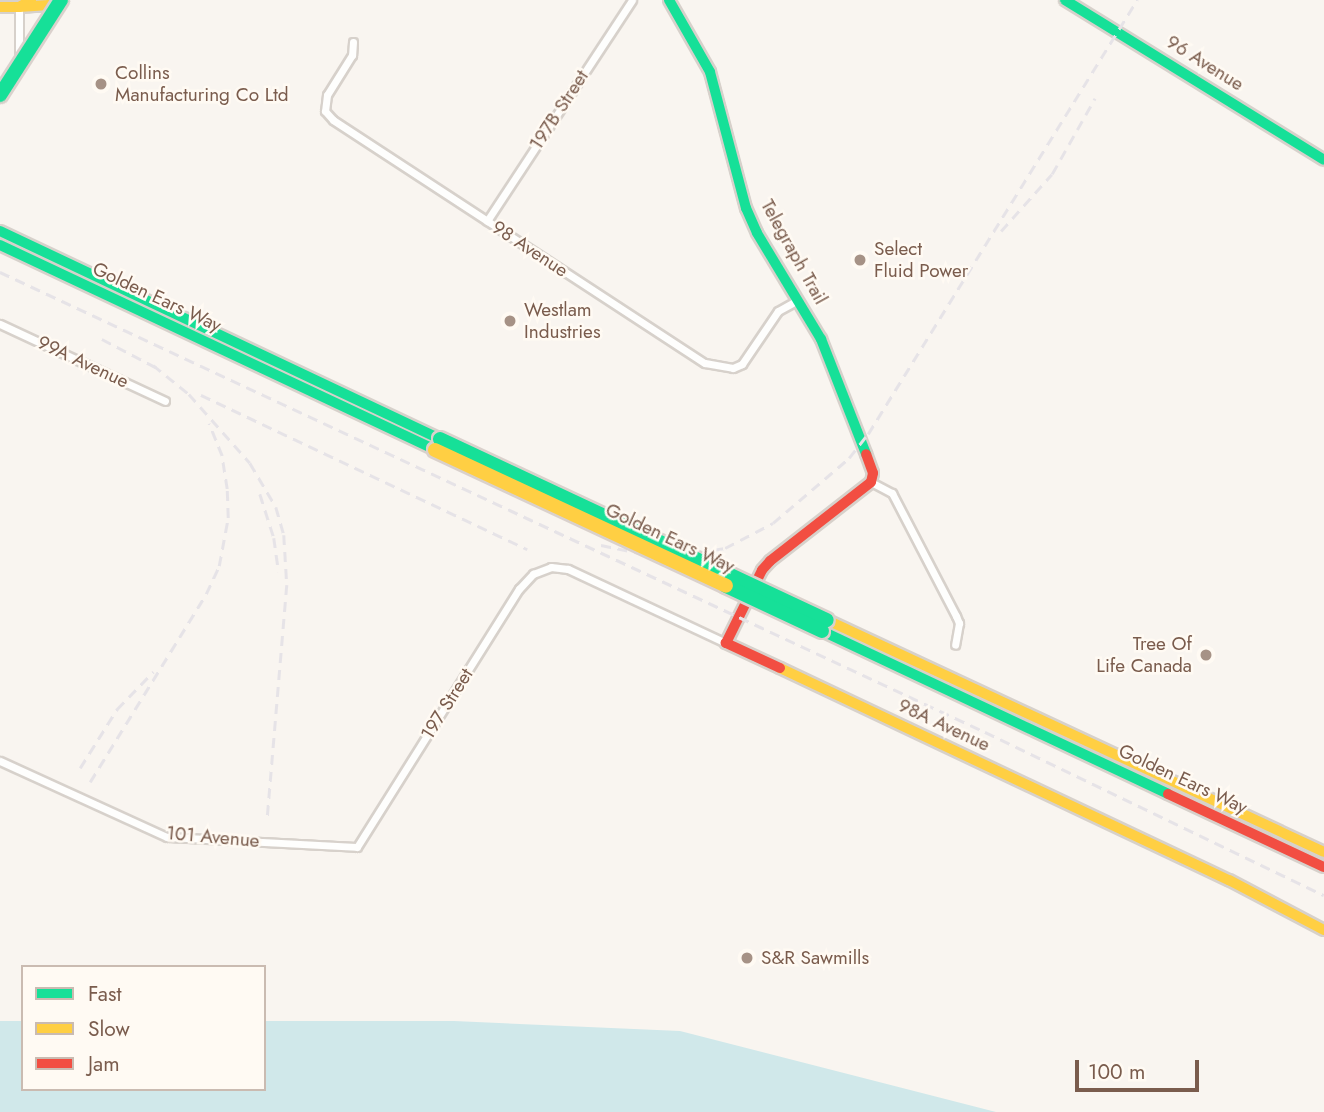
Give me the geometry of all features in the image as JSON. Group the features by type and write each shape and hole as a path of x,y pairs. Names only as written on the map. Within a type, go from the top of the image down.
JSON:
{"main road":[{"path":"0,7 49,5 59,0"},
{"path":"0,95 59,0"},
{"name":"Telegraph Trail","path":"669,0 710,72 746,208 757,233 821,339 845,405 872,463 871,482"},
{"name":"96 Avenue","path":"1065,0 1324,160"},
{"name":"Golden Ears Way","path":"0,231 438,444"},
{"name":"Golden Ears Way","path":"0,244 1324,852"},
{"path":"726,643 762,570 770,561 871,482"},
{"name":"Golden Ears Way","path":"825,625 1324,867"},
{"name":"98A Avenue","path":"726,643 1229,880 1324,930"}],"street":[{"name":"197B Street","path":"488,221 632,0"},
{"path":"19,68 25,4"},
{"name":"98 Avenue","path":"353,42 352,55 327,95 325,111 332,120 705,363 733,368 742,364 778,311 798,300"},
{"name":"99A Avenue","path":"0,324 165,401"},
{"path":"871,482 892,493 950,603 959,623 955,645"},
{"name":"98A Avenue","path":"544,568 568,569 726,643"},
{"name":"197 Street","path":"357,847 519,589 533,574 544,568"},
{"name":"101 Avenue","path":"0,761 167,836 357,847"}],"water":[{"path":"0,1021 21,1021 21,1091 266,1091 266,1021 454,1021 680,1031 996,1112 0,1112"}],"railway":[{"path":"601,545 663,558 725,548 773,523 849,458 868,434 1137,0"},
{"path":"1001,231 1052,174 1095,98"},
{"path":"0,272 985,732 1324,895"},
{"path":"102,339 161,370"},
{"path":"153,365 189,394 250,463 276,507 284,535 287,585 267,821"},
{"path":"201,395 527,549"},
{"path":"90,782 206,594 219,566 228,518 227,489 222,456 209,423"},
{"path":"260,494 274,538 279,572"},
{"path":"80,768 117,709 153,672"}],"traffic: fast":[{"path":"0,95 61,0"},
{"path":"669,0 710,72 746,208 757,233 821,339 866,454"},
{"path":"1065,0 1324,160"},
{"path":"0,231 440,439"},
{"path":"0,245 435,450"},
{"path":"440,439 827,620"},
{"path":"726,586 822,631"},
{"path":"822,631 1168,794"}],"traffic: slow":[{"path":"0,7 19,7 31,0"},
{"path":"19,7 49,5 58,0"},
{"path":"435,450 726,586"},
{"path":"827,620 1324,852"},
{"path":"780,668 1229,880 1324,930"}],"traffic: jam":[{"path":"780,668 726,643 762,570 770,561 871,482 873,473 866,454"},
{"path":"1168,794 1324,867"}],"place":[{"name":"Collins Manufacturing Co Ltd","path":"101,84"},
{"name":"Select Fluid Power","path":"860,260"},
{"name":"Westlam Industries","path":"510,321"},
{"name":"Tree Of Life Canada","path":"1206,655"},
{"name":"S&R Sawmills","path":"747,958"}]}
